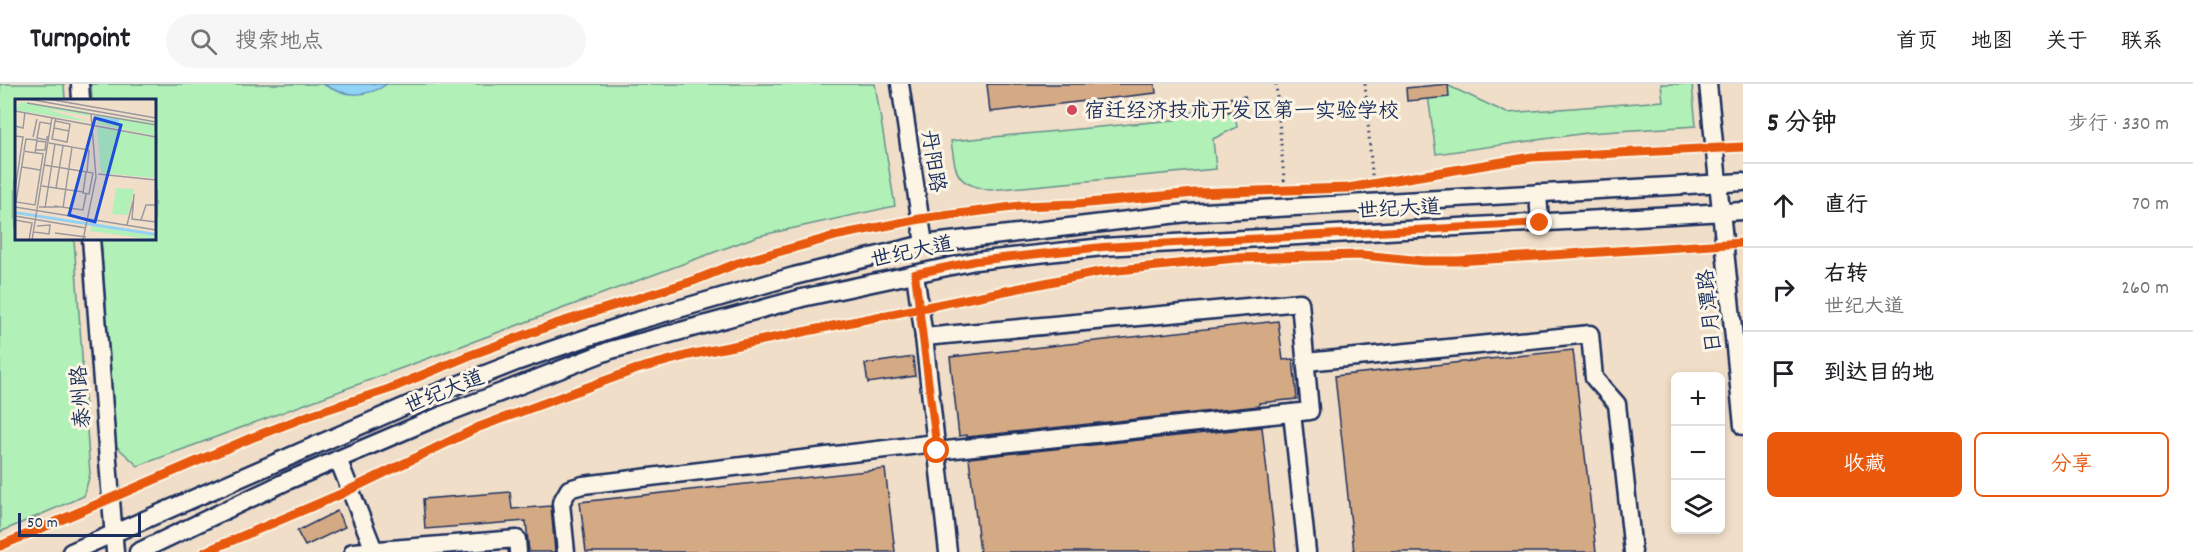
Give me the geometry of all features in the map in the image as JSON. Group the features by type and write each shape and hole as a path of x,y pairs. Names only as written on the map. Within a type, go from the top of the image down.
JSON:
{"street":[{"path":"80,84 81,99"},
{"name":"丹阳路","path":"900,84 924,244"},
{"name":"日月潭路","path":"1708,84 1720,183 1743,426"},
{"name":"世纪大道","path":"71,552 429,396 516,362 633,322 794,276 924,244 1188,213 1743,182"},
{"path":"1538,193 1540,223"},
{"name":"世纪大道","path":"138,552 338,459 438,417 611,350 802,298 975,261 1103,247 1743,211"},
{"name":"泰州路","path":"92,240 115,552"},
{"path":"915,274 948,552"},
{"path":"566,552 561,503 569,489 583,485 936,447 1310,411 1300,302 924,337"},
{"path":"1306,362 1590,334 1594,378 1617,404 1633,552"},
{"path":"429,396 438,417"},
{"path":"1292,413 1307,552"},
{"path":"338,459 374,550"},
{"path":"353,552 517,539 518,552"}],"path":[{"path":"1276,84 1285,208"},
{"path":"1365,84 1369,184 1375,203"},
{"path":"1369,184 1384,181"},
{"path":"1274,190 1296,190"}],"green space":[{"path":"0,84 64,84 65,99 15,99 15,240 74,240 90,474 84,496 0,532"},
{"path":"91,84 875,84 895,206 758,236 138,466 115,445 101,240 156,240 156,99 92,99"},
{"path":"1661,84 1692,84 1696,126 1587,133 1436,154 1427,88 1449,86 1507,113 1663,101"},
{"path":"1234,105 1237,127 1213,139 1216,169 990,190 963,180 954,161 951,141 1174,120 1203,108"}],"water":[{"path":"323,84 387,84 371,92 355,94 339,91"}],"building":[{"path":"987,84 1155,84 1156,93 990,112"},
{"path":"1448,84 1449,97 1407,101 1406,88"},
{"path":"1245,96 1247,110 1205,114 1204,101"},
{"path":"1278,321 1283,360 1293,359 1297,399 1259,403 1259,406 959,436 950,357"},
{"path":"1573,350 1596,552 1354,552 1335,376"},
{"path":"913,357 915,376 868,383 865,364"},
{"path":"1262,427 1276,552 980,552 969,458"},
{"path":"885,469 895,552 586,552 580,502"},
{"path":"510,492 512,509 551,506 555,552 529,552 526,521 425,529 423,499"},
{"path":"337,511 345,527 305,546 297,531"}],"cycle path":[{"path":"0,546 251,438 313,414 389,389 468,356 555,324 693,281 738,263 839,235 920,219 1020,206 1077,204 1195,193 1348,188 1532,157 1743,147"},
{"path":"205,552 341,494 479,427 637,369 689,355 1099,272 1236,258 1362,255 1423,261 1457,261 1743,243"}],"place":[{"name":"宿迁经济技术开发区第一实验学校","path":"1072,110"}],"route":[{"path":"937,451 915,274 975,261 1103,247 1540,223"}]}
